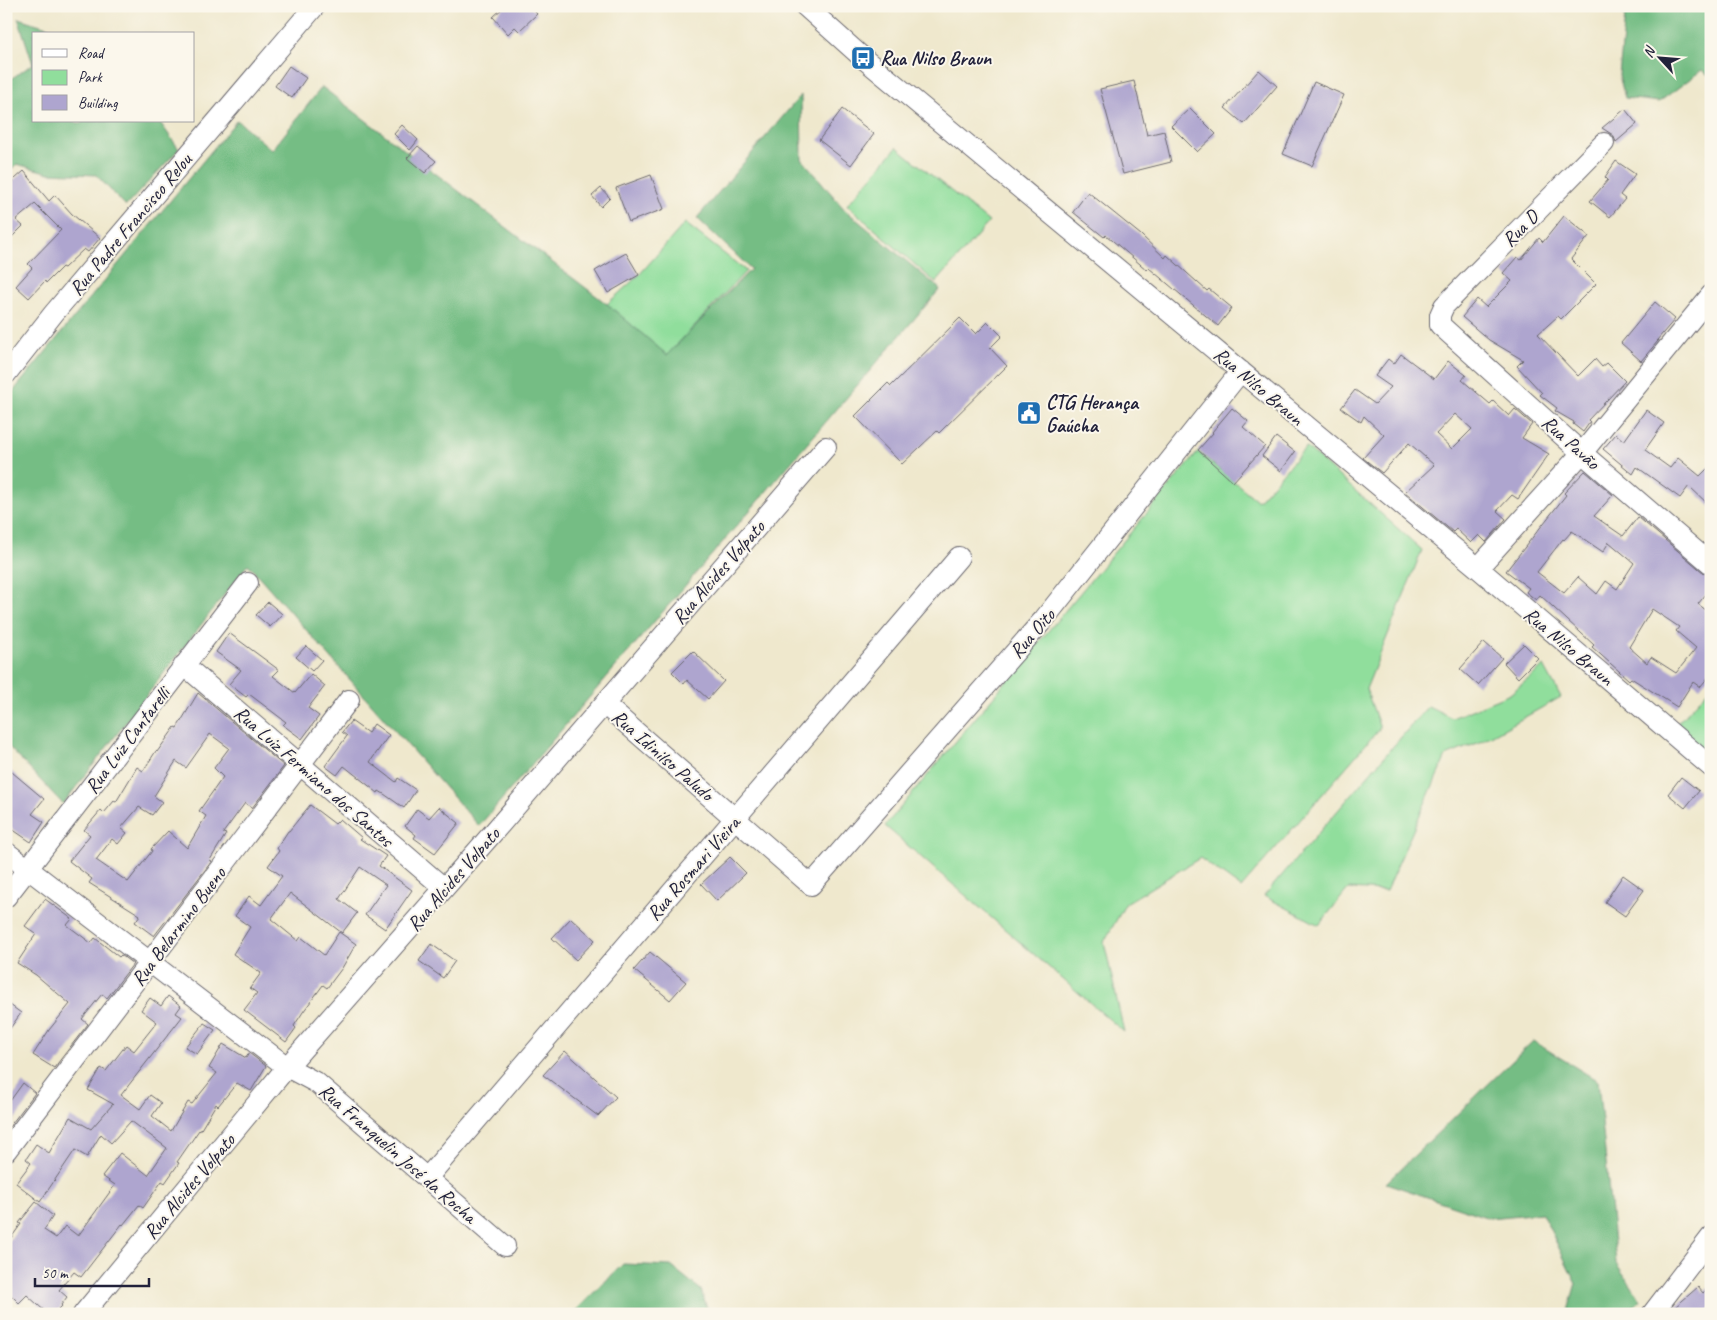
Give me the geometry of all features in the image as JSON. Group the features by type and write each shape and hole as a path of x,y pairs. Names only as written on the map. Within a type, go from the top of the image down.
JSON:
{"street":[{"name":"Rua Padre Francisco Relou","path":"6,374 54,313 315,6"},
{"name":"Rua Nilso Braun","path":"805,6 863,58 1478,568 1711,766"},
{"name":"Rua D","path":"1440,315 1444,306 1604,143"},
{"path":"1478,568 1582,453 1711,295"},
{"name":"Rua Pavão","path":"1440,315 1440,325 1582,453 1711,564"},
{"name":"Rua Oito","path":"811,885 1044,619 1241,371"},
{"name":"Rua Alcides Volpato","path":"83,1314 287,1067 826,447"},
{"name":"Rua Rosmari Vieira","path":"427,1178 959,557"},
{"name":"Rua Luiz Cantarelli","path":"6,897 248,583"},
{"name":"Rua Luiz Fermiano dos Santos","path":"184,665 444,888"},
{"name":"Rua Belarmino Bueno","path":"6,1151 349,700"},
{"name":"Rua Idinilso Paludo","path":"604,704 811,885"},
{"name":"Rua Franquelin José da Rocha","path":"6,852 287,1067 317,1083 505,1246"},
{"path":"1652,1314 1711,1237"}],"green space":[{"path":"1626,6 1711,6 1711,77 1702,70 1659,102 1625,98 1619,75"},
{"path":"18,18 60,32 32,32 32,61"},
{"path":"32,65 32,122 76,122 81,124 82,122 160,122 179,149 126,206 96,175 49,173 17,164 6,175 6,82"},
{"path":"322,87 607,304 667,355 751,269 697,218 801,95 802,159 845,210 940,289 479,826 248,564 63,804 6,744 6,400 237,120 272,150"},
{"path":"897,147 989,222 936,283 847,205"},
{"path":"685,223 746,271 667,355 607,304 639,275"},
{"path":"1306,447 1422,550 1366,689 1380,728 1241,888 1200,858 1126,903 1104,942 1124,1032 885,826 1198,452 1258,501"},
{"path":"1544,666 1561,697 1482,741 1446,756 1386,891 1348,889 1319,925 1264,896 1428,706 1452,718 1510,694"},
{"path":"1711,687 1711,761 1670,731"},
{"path":"1533,1041 1598,1081 1616,1263 1641,1300 1625,1314 1567,1314 1576,1283 1542,1213 1489,1218 1386,1183"},
{"path":"623,1264 671,1266 701,1290 709,1314 572,1314"}],"building":[{"path":"505,6 530,6 537,14 519,31 515,27 508,34 493,17"},
{"path":"289,66 306,78 292,98 275,86"},
{"path":"1259,70 1277,86 1244,124 1225,108"},
{"path":"1134,81 1147,135 1164,131 1171,162 1123,174 1100,89"},
{"path":"1314,82 1344,95 1312,166 1283,154"},
{"path":"1190,108 1216,134 1197,152 1171,126"},
{"path":"842,109 874,134 851,165 819,140"},
{"path":"1625,109 1637,124 1616,142 1613,135 1602,128"},
{"path":"402,125 418,140 410,150 394,134"},
{"path":"418,146 436,161 425,173 407,158"},
{"path":"1616,161 1635,174 1620,195 1625,199 1610,217 1590,201 1608,180 1605,177"},
{"path":"24,171 49,201 55,195 72,214 100,238 88,252 84,249 46,283 45,281 29,298 16,286 32,268 28,264 61,230 35,204 16,220 23,226 6,243 6,187"},
{"path":"651,175 664,209 629,222 616,188"},
{"path":"601,188 610,198 601,207 592,196"},
{"path":"1088,192 1141,235 1165,258 1167,255 1207,291 1209,289 1232,308 1218,326 1149,268 1147,270 1106,235 1104,237 1073,212"},
{"path":"1564,216 1589,236 1571,259 1596,284 1561,319 1558,316 1538,334 1578,376 1595,359 1602,367 1607,363 1625,381 1588,420 1590,422 1583,432 1573,424 1574,422 1555,411 1557,408 1540,395 1542,393 1517,366 1523,360 1489,340 1462,317 1477,299 1486,307 1512,281 1503,273 1517,257 1521,260 1539,238 1543,242"},
{"path":"626,253 639,275 608,293 595,271"},
{"path":"1655,302 1675,319 1641,361 1621,343"},
{"path":"960,318 976,334 988,322 1002,336 990,348 1007,366 939,433 937,431 902,464 855,416 888,383 891,386"},
{"path":"1401,354 1434,379 1448,361 1466,375 1462,380 1490,404 1493,401 1509,416 1515,409 1532,424 1522,438 1549,454 1518,499 1512,495 1497,511 1506,519 1486,542 1479,535 1471,543 1456,529 1453,532 1405,492 1434,465 1409,443 1382,473 1363,458 1384,435 1364,416 1361,422 1341,408 1355,390 1375,404 1391,387 1375,376 1388,359 1394,364","holes":["1455,414 1472,429 1452,449 1436,434"]},
{"path":"1232,408 1248,421 1243,427 1265,446 1233,482 1198,450"},
{"path":"1646,410 1664,423 1645,450 1670,468 1678,458 1700,476 1711,465 1711,507 1689,486 1680,498 1637,467 1633,474 1603,449 1616,434 1624,441"},
{"path":"1276,437 1295,452 1281,471 1262,456"},
{"path":"1585,471 1613,495 1594,516 1623,536 1638,517 1711,579 1711,588 1698,604 1711,614 1711,674 1700,687 1693,682 1677,707 1631,678 1629,680 1592,647 1594,645 1540,595 1536,600 1526,592 1529,588 1506,571 1566,495 1564,493","holes":["1572,531 1603,552 1609,542 1634,563 1617,589 1606,581 1597,594 1578,577 1564,593 1537,572 1563,539","1652,609 1679,627 1676,631 1696,648 1676,673 1651,657 1647,663 1629,647"]},
{"path":"268,602 282,614 270,627 256,615"},
{"path":"229,633 279,670 273,676 295,693 311,674 325,686 308,708 319,716 302,739 283,725 286,722 249,694 246,697 229,684 241,670 216,652"},
{"path":"1484,642 1502,658 1478,685 1460,669"},
{"path":"1524,644 1538,658 1518,678 1504,663"},
{"path":"306,646 322,660 312,671 296,657"},
{"path":"693,651 724,681 708,699 687,680 684,684 672,672"},
{"path":"198,693 284,766 252,808 245,803 223,833 226,834 210,860 212,861 154,936 135,922 140,915 89,883 92,879 69,861 90,835 84,830 101,810 104,813 114,801 116,802 137,767 143,771 156,751 175,727 177,728","holes":["210,734 229,748 214,768 223,777 199,811 206,816 187,848 168,831 151,849 152,851 128,882 96,860 112,839 118,844 127,833 121,828 139,807 152,815 162,802 154,796 176,761 186,768"]},
{"path":"351,721 368,733 374,724 389,735 370,762 396,782 398,778 416,790 404,808 379,791 378,793 344,766 337,775 325,766 347,736 342,732"},
{"path":"6,767 44,799 32,814 44,822 31,842 6,825"},
{"path":"1681,777 1699,791 1685,808 1668,794"},
{"path":"310,805 335,824 340,819 362,838 360,839 386,856 379,866 412,890 385,929 365,915 386,885 360,867 339,899 357,913 342,933 290,893 271,919 298,941 301,937 324,955 339,932 356,944 342,968 327,988 323,985 303,1012 294,1026 296,1028 286,1042 244,1010 257,993 250,988 261,973 233,954 250,927 235,916 249,896 261,905 282,876 268,866 279,851 277,848 288,831"},
{"path":"439,807 459,823 435,853 414,838 416,835 405,826 417,809 429,818"},
{"path":"730,857 746,873 717,901 701,884"},
{"path":"1623,875 1644,890 1625,916 1605,902"},
{"path":"45,899 72,919 67,925 91,943 95,938 119,957 121,955 133,964 107,998 102,994 82,1019 88,1024 54,1068 33,1055 49,1030 70,1004 36,975 17,963 36,934 25,926"},
{"path":"571,918 595,940 576,960 552,938"},
{"path":"431,944 455,961 443,978 419,961"},
{"path":"650,952 686,982 670,1000 634,970"},
{"path":"168,996 181,1006 176,1013 182,1017 121,1095 140,1109 150,1095 161,1103 152,1116 171,1131 188,1102 192,1104 217,1073 209,1068 223,1044 246,1058 249,1053 266,1066 251,1091 237,1083 218,1106 216,1104 165,1183 162,1181 143,1208 139,1205 122,1224 81,1277 74,1272 59,1290 67,1297 54,1314 48,1314 27,1295 19,1303 6,1290 6,1245 21,1224 19,1223 36,1202 53,1216 44,1230 56,1238 65,1226 78,1236 115,1185 102,1176 120,1153 148,1175 167,1148 131,1121 111,1143 101,1134 87,1157 75,1150 40,1202 16,1183 31,1163 26,1159 36,1144 49,1153 70,1117 91,1129 113,1104 88,1090 101,1068 106,1071 126,1045 134,1051 157,1022 141,1010 150,998 161,1006"},
{"path":"6,1002 21,1013 6,1034"},
{"path":"204,1023 215,1030 197,1054 185,1047"},
{"path":"565,1051 616,1097 598,1116 543,1075"},
{"path":"23,1083 35,1093 6,1131 6,1101 10,1101"},
{"path":"1711,1286 1711,1308 1705,1314 1667,1314 1698,1287 1703,1293"}],"place":[{"name":"Rua Nilso Braun","path":"863,58"},
{"name":"CTG Herança Gaúcha","path":"1029,413"}]}
